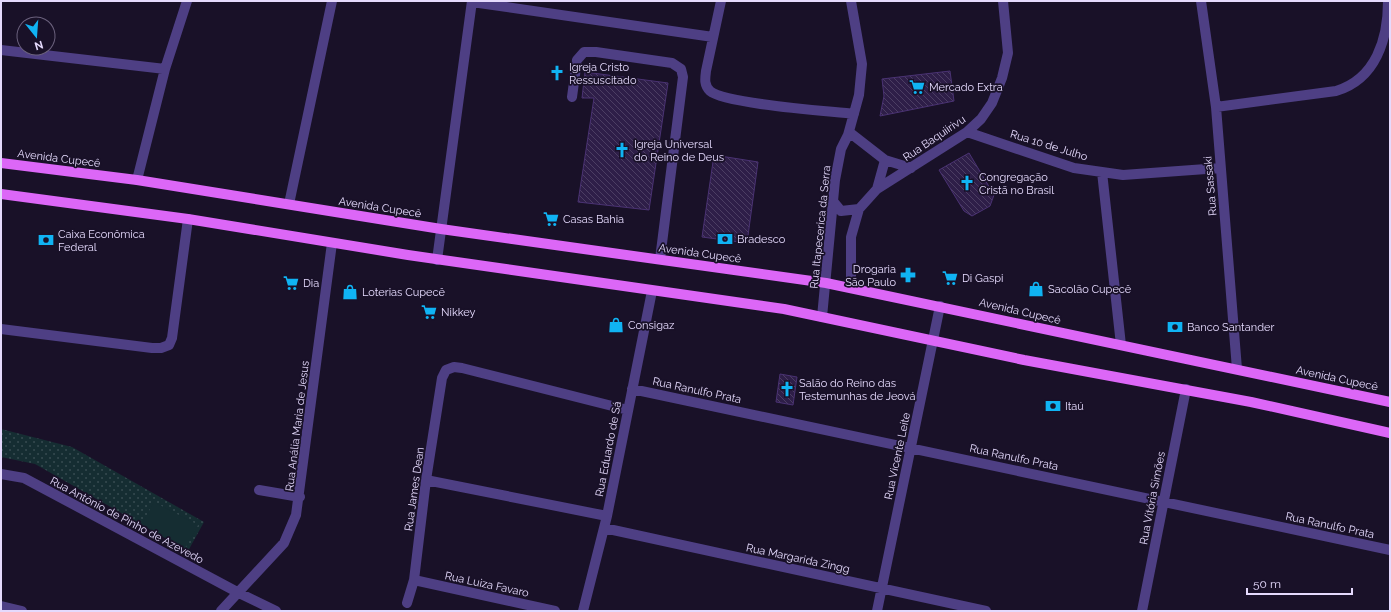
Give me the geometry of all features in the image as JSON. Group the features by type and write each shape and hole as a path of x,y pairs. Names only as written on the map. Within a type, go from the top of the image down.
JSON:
{"main road":[{"name":"Avenida Cupecê","path":"1,163 137,180 441,229 826,283 1390,402"},
{"path":"1,194 188,219 437,260 724,300 822,317 1024,360 1186,390 1390,433"}],"street":[{"path":"137,180 165,70 187,1"},
{"path":"289,204 332,1"},
{"path":"437,260 472,1 713,37"},
{"path":"720,1 705,81 712,92 732,100 854,114"},
{"name":"Rua Itapecerica da Serra","path":"822,317 832,200 841,149 849,132 859,95 862,64 851,1"},
{"name":"Rua Baquiirivu","path":"851,288 851,237 859,209 877,190 967,132 981,119 988,108 1002,78 1008,53 1003,1"},
{"name":"Rua Sassaki","path":"1201,1 1216,107 1237,369"},
{"path":"1216,107 1336,92 1355,84 1369,70 1376,59 1388,18 1388,1"},
{"path":"1,50 165,70"},
{"path":"572,97 577,60 584,52 596,52 672,63 681,69 683,77 660,259"},
{"path":"849,132 885,160 911,168"},
{"name":"Rua 10 de Julho","path":"967,132 1074,168 1123,175 1220,168"},
{"path":"877,190 885,160"},
{"path":"1102,172 1121,345"},
{"path":"832,200 841,211 859,209"},
{"path":"1,329 152,348 169,345 172,338 188,219"},
{"name":"Rua Anália Maria de Jesus","path":"221,611 284,543 292,528 300,497 332,243"},
{"name":"Rua Eduardo de Sá","path":"583,611 607,516 652,291"},
{"name":"Rua Vicente Leite","path":"877,611 940,306"},
{"name":"Rua James Dean","path":"407,603 414,580 426,480 444,372 448,369 462,368 628,410"},
{"name":"Rua Ranulfo Prata","path":"632,389 911,447 1390,550"},
{"name":"Rua Vitória Simões","path":"1142,611 1186,390"},
{"name":"Rua Antônio de Pinho de Azevedo","path":"1,474 24,478 239,593 276,611"},
{"path":"426,480 607,516"},
{"path":"259,490 300,497"},
{"name":"Rua Margarida Zingg","path":"604,528 986,611"},
{"name":"Rua Luiza Favaro","path":"414,580 555,611"},
{"path":"1,606 22,611"}],"green space":[{"path":"1,429 72,447 204,522 188,551 35,464 1,457"},
{"path":"154,502 198,525 186,547 142,524"}],"building":[{"name":"Mercado Extra","path":"950,71 954,101 880,116 884,96 882,79"},
{"name":"Igreja Universal do Reino de Deus","path":"585,72 668,83 649,210 578,202 594,98 582,98"},
{"name":"Congregação Cristã no Brasil","path":"969,153 994,195 990,206 972,216 964,211 939,170"},
{"path":"714,155 758,162 747,243 702,237"},
{"name":"Salão do Reino das Testemunhas de Jeová","path":"780,374 797,377 793,405 776,402"}],"place":[{"name":"Igreja Cristo Ressuscitado","path":"557,73"},
{"name":"Mercado Extra","path":"917,87"},
{"name":"Igreja Universal do Reino de Deus","path":"622,150"},
{"name":"Congregação Cristã no Brasil","path":"967,183"},
{"name":"Casas Bahia","path":"551,219"},
{"name":"Bradesco","path":"725,239"},
{"name":"Caixa Econômica Federal","path":"46,240"},
{"name":"Drogaria São Paulo","path":"908,275"},
{"name":"Di Gaspi","path":"950,278"},
{"name":"Dia","path":"291,283"},
{"name":"Sacolão Cupecê","path":"1036,289"},
{"name":"Loterias Cupecê","path":"350,292"},
{"name":"Nikkey","path":"429,312"},
{"name":"Consigaz","path":"616,325"},
{"name":"Banco Santander","path":"1175,327"},
{"name":"Salão do Reino das Testemunhas de Jeová","path":"787,389"},
{"name":"Itaú","path":"1053,406"}]}
